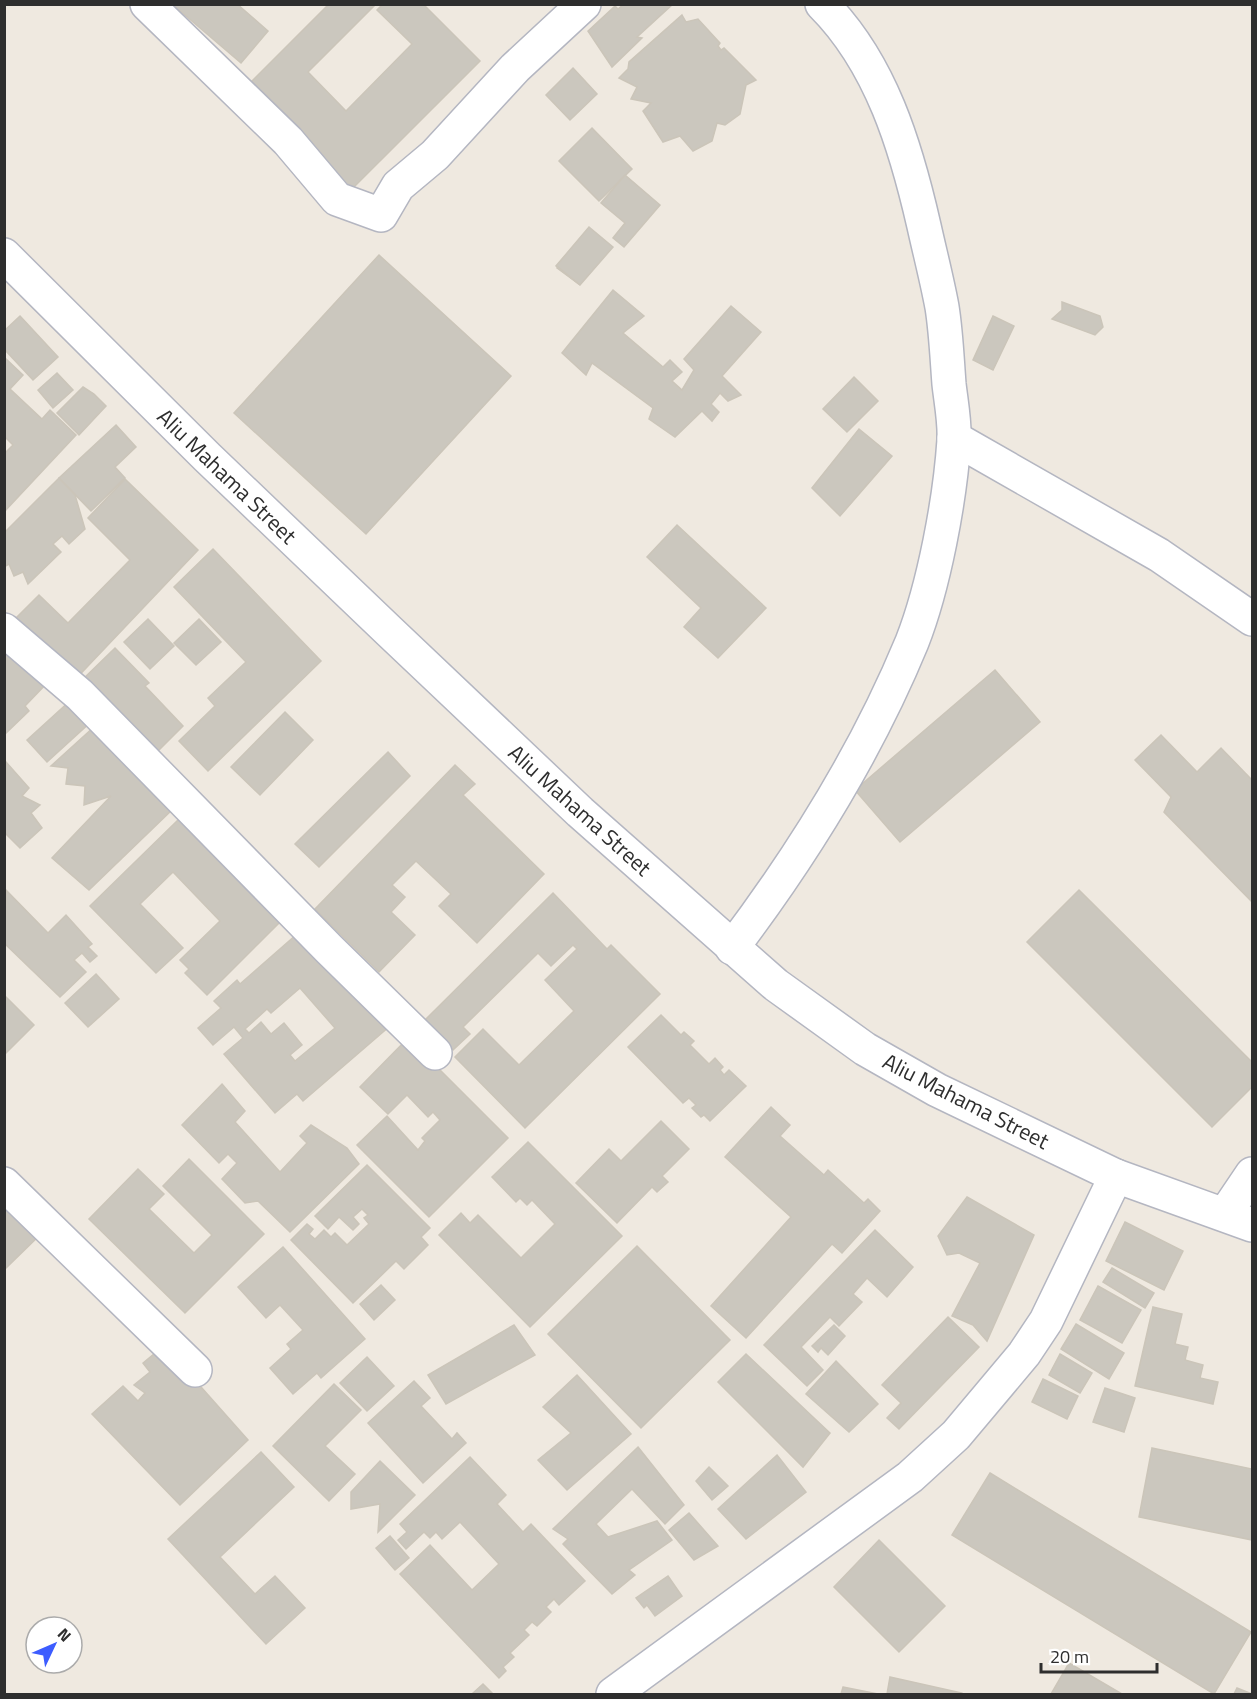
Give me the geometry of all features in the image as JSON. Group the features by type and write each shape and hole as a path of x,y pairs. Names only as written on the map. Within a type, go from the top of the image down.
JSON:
{"street":[{"path":"147,4 288,141 337,199 381,215 398,186 435,155 515,68 584,4"},
{"path":"732,948 785,878 816,829 876,718 912,640 939,538 954,438 942,308 899,133 881,90 856,48 822,4"},
{"name":"Aliu Mahama Street","path":"4,255 207,458 364,608 580,812 776,985 865,1048 937,1090 1116,1176 1239,1220"},
{"path":"954,438 1159,555 1252,619"},
{"path":"4,630 80,695 329,949 435,1053"},
{"path":"1239,1220 1252,1174"},
{"path":"613,1695 910,1477 956,1435 1024,1354 1046,1321 1116,1176"},
{"path":"4,1184 195,1370"}],"building":[{"path":"172,4 237,4 268,31 241,63"},
{"path":"329,4 376,4 308,72 346,111 412,44 377,10 383,4 423,4 480,61 349,192 246,87"},
{"path":"624,4 673,4 637,37 642,38 612,67 588,31 615,6 618,9"},
{"path":"682,15 686,22 698,19 720,43 718,46 721,50 724,48 756,80 746,85 740,114 725,125 717,123 712,141 693,151 680,136 663,142 643,111 651,103 631,99 637,87 619,78 628,69 629,62"},
{"path":"573,68 597,94 570,120 546,95"},
{"path":"592,128 632,169 599,201 559,161"},
{"path":"625,175 660,205 624,247 613,238 625,223 601,203"},
{"path":"589,227 613,247 580,285 556,266"},
{"path":"379,255 511,376 366,534 234,413"},
{"path":"613,290 644,316 623,333 663,367 670,360 682,372 672,381 682,390 694,370 684,359 731,306 761,332 722,376 741,395 728,401 720,393 711,404 719,412 712,421 702,411 675,437 649,419 653,408 592,363 586,375 562,353"},
{"path":"1062,302 1100,316 1103,327 1095,335 1052,319 1062,310"},
{"path":"20,316 58,357 33,380 4,349 4,331"},
{"path":"993,316 1014,326 993,370 973,360"},
{"path":"4,357 23,375 10,389 42,419 50,410 76,435 4,512 4,454 13,445 4,436"},
{"path":"57,373 73,390 53,408 38,390"},
{"path":"854,377 878,401 847,432 823,409"},
{"path":"83,387 106,406 79,435 57,413"},
{"path":"116,425 136,447 115,467 125,478 91,511 59,478"},
{"path":"859,429 892,456 840,516 812,488"},
{"path":"59,478 75,495 85,529 69,544 62,536 53,544 61,552 28,584 23,572 14,576 9,564 4,567 4,533"},
{"path":"125,479 198,550 70,685 11,623 39,595 68,623 130,560 88,518"},
{"path":"677,525 766,608 718,658 684,627 701,608 647,557"},
{"path":"213,549 321,661 208,771 179,741 215,706 208,698 246,662 174,587"},
{"path":"148,619 174,646 150,669 124,642"},
{"path":"199,619 221,642 196,665 174,643"},
{"path":"4,646 47,683 25,706 29,711 4,735"},
{"path":"115,648 149,683 145,686 183,726 151,758 79,683"},
{"path":"995,670 1040,722 900,842 855,790"},
{"path":"72,699 92,721 47,762 27,740"},
{"path":"285,712 313,740 260,795 231,767"},
{"path":"95,726 175,807 89,890 52,858 111,796 84,805 85,786 66,784 68,768 51,766"},
{"path":"1161,735 1197,772 1221,748 1252,780 1252,902 1164,812 1171,797 1135,760"},
{"path":"388,752 410,776 319,867 295,844"},
{"path":"6,762 29,788 22,796 40,805 31,813 42,828 20,848 4,832"},
{"path":"455,765 475,784 463,795 544,874 477,943 439,906 451,894 416,861 392,885 405,897 391,912 415,935 379,972 315,909"},
{"path":"180,818 281,921 207,995 185,973 189,969 180,960 220,921 173,872 140,904 183,948 156,973 90,906"},
{"path":"6,890 48,933 66,915 92,944 88,947 97,956 90,962 82,953 74,960 86,972 60,997 4,943"},
{"path":"1079,890 1252,1062 1252,1087 1212,1127 1027,942"},
{"path":"553,893 607,949 611,945 660,994 525,1128 455,1057 483,1029 519,1065 574,1011 545,980 577,949 573,945 551,966 538,953 463,1027 470,1034 453,1050 424,1021"},
{"path":"305,927 390,1026 303,1101 297,1094 275,1113 224,1054 243,1038 234,1027 213,1045 198,1028 221,1008 214,1001 237,980 240,984","holes":["300,988 335,1028 295,1061 290,1055 302,1045 284,1023 271,1034 261,1022 249,1033 245,1029 267,1009 271,1013"]},
{"path":"96,974 119,999 88,1027 65,1003"},
{"path":"4,995 34,1025 4,1055"},
{"path":"661,1015 681,1035 684,1032 694,1041 690,1045 709,1064 715,1058 723,1067 720,1070 724,1075 729,1070 746,1086 710,1121 704,1115 701,1117 692,1108 696,1105 689,1098 683,1103 628,1047"},
{"path":"408,1038 508,1138 429,1217 357,1145 387,1116 418,1150 425,1141 422,1138 440,1120 433,1112 428,1117 407,1095 388,1114 360,1087"},
{"path":"222,1084 245,1111 235,1122 280,1172 307,1143 300,1136 311,1125 347,1148 359,1164 290,1232 258,1201 245,1203 222,1179 237,1163 228,1154 219,1163 182,1125"},
{"path":"771,1107 790,1125 780,1136 824,1175 828,1170 864,1203 868,1199 880,1211 842,1253 832,1244 746,1338 711,1306 791,1217 725,1157"},
{"path":"661,1121 689,1149 662,1176 668,1182 657,1192 652,1187 617,1223 576,1183 609,1149 621,1161"},
{"path":"528,1142 622,1236 530,1327 439,1235 461,1213 470,1223 478,1215 521,1258 555,1224 532,1200 527,1205 520,1198 516,1202 492,1177"},
{"path":"189,1159 264,1234 185,1313 89,1219 138,1169 164,1194 149,1209 194,1253 212,1235 163,1186"},
{"path":"367,1165 430,1228 421,1237 428,1245 404,1269 396,1261 353,1303 291,1240 307,1224 313,1229 309,1234 315,1239 324,1230 331,1237 335,1233 347,1245 369,1224 364,1218 368,1215 362,1209 353,1217 359,1224 353,1230 339,1217 328,1229 315,1216"},
{"path":"4,1190 44,1231 4,1270"},
{"path":"967,1197 1034,1235 987,1341 973,1325 952,1316 980,1263 959,1253 947,1255 938,1236"},
{"path":"1125,1222 1183,1251 1164,1290 1106,1261"},
{"path":"875,1230 913,1267 887,1297 867,1278 853,1294 862,1302 839,1326 830,1317 801,1347 823,1370 807,1386 764,1345"},
{"path":"637,1246 730,1340 641,1428 548,1334"},
{"path":"283,1247 365,1339 321,1378 317,1373 293,1394 270,1368 291,1349 287,1344 303,1330 280,1305 266,1318 238,1287"},
{"path":"1112,1268 1154,1293 1145,1308 1103,1282"},
{"path":"381,1285 395,1300 374,1320 360,1304"},
{"path":"1098,1286 1141,1310 1122,1343 1080,1320"},
{"path":"1153,1307 1182,1314 1175,1344 1188,1347 1185,1360 1203,1365 1200,1378 1218,1382 1213,1404 1135,1386"},
{"path":"948,1317 979,1347 899,1429 887,1418 901,1403 882,1385"},
{"path":"1076,1324 1124,1353 1109,1379 1061,1349"},
{"path":"514,1325 535,1355 446,1404 428,1375"},
{"path":"834,1325 845,1336 828,1355 821,1348 818,1352 812,1346"},
{"path":"170,1352 248,1440 180,1505 92,1414 123,1386 138,1401 145,1393 134,1385 150,1372 143,1363 154,1354"},
{"path":"746,1354 830,1433 803,1467 718,1382"},
{"path":"1060,1354 1092,1373 1080,1393 1049,1375"},
{"path":"367,1357 394,1386 367,1411 340,1383"},
{"path":"836,1361 878,1404 849,1432 806,1394"},
{"path":"577,1375 631,1434 567,1490 538,1460 571,1433 543,1407"},
{"path":"1043,1379 1078,1396 1067,1419 1032,1402"},
{"path":"414,1381 430,1398 421,1406 452,1439 457,1433 466,1443 423,1483 368,1423"},
{"path":"334,1384 361,1410 325,1446 355,1474 329,1501 273,1446"},
{"path":"1105,1388 1135,1398 1124,1432 1093,1422"},
{"path":"638,1447 684,1505 665,1524 632,1489 596,1524 608,1537 657,1521 672,1540 629,1570 635,1575 612,1594 563,1544 568,1539 553,1529"},
{"path":"1152,1448 1252,1469 1252,1540 1139,1517"},
{"path":"261,1452 294,1487 220,1557 255,1594 275,1576 305,1608 266,1644 168,1539"},
{"path":"777,1455 806,1492 746,1539 718,1509"},
{"path":"470,1457 506,1495 497,1504 523,1532 531,1524 585,1581 559,1605 554,1599 546,1607 551,1612 537,1626 532,1622 524,1630 529,1635 510,1653 514,1657 503,1667 506,1671 499,1678 400,1574 430,1545 472,1590 499,1564 460,1522 442,1539 436,1532 430,1538 424,1532 406,1549 398,1540 407,1532 400,1524"},
{"path":"380,1461 415,1495 378,1532 380,1504 351,1509 351,1492"},
{"path":"709,1467 728,1486 712,1500 696,1481"},
{"path":"990,1473 1251,1632 1214,1694 952,1535"},
{"path":"689,1513 718,1546 694,1560 669,1530"},
{"path":"390,1536 409,1558 395,1570 376,1548"},
{"path":"879,1540 945,1606 899,1652 834,1587"},
{"path":"668,1576 682,1596 655,1616 647,1605 644,1608 636,1598"},
{"path":"1069,1663 1122,1694 1051,1694"},
{"path":"890,1677 962,1693 962,1694 887,1694"},
{"path":"483,1684 493,1694 472,1694"},
{"path":"843,1687 878,1694 841,1694"},
{"path":"1237,1688 1252,1694 1234,1694"}]}
